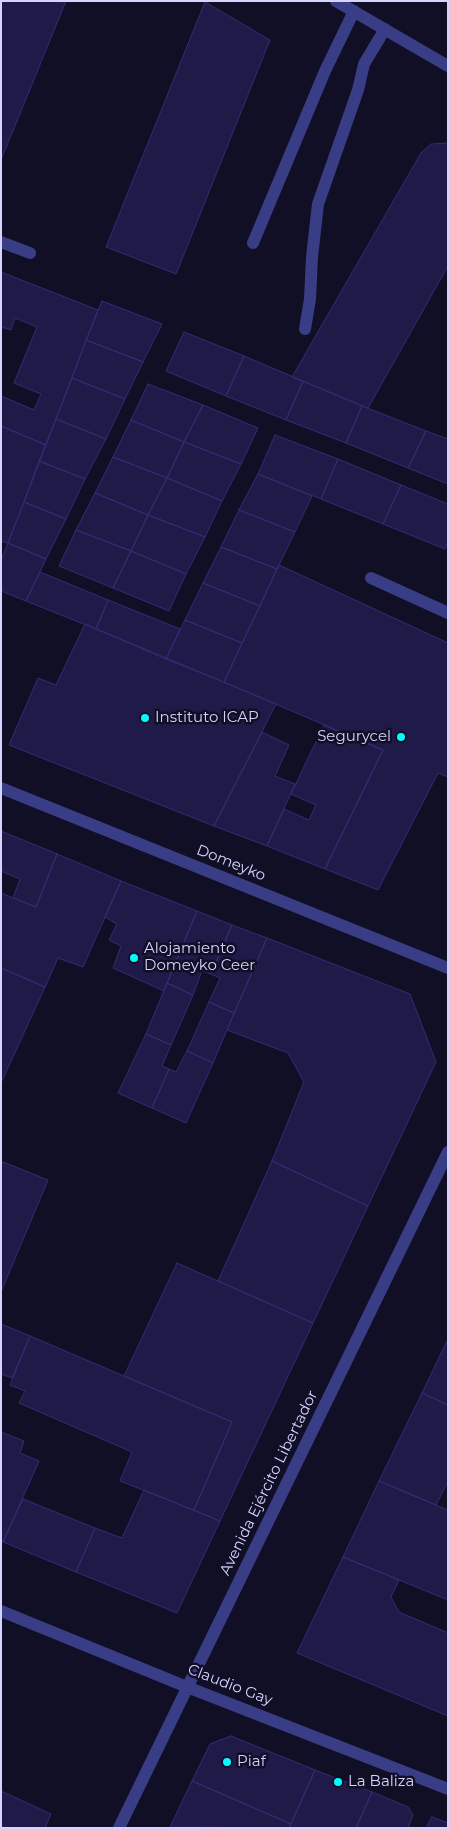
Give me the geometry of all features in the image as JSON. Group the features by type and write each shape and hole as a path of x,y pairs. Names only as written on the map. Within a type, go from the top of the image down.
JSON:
{"street":[{"path":"336,1 448,66"},
{"path":"253,243 325,71 354,11"},
{"path":"305,329 310,299 312,257 318,204 358,90 364,64 385,29"},
{"path":"1,242 30,253"},
{"path":"371,578 448,613"},
{"name":"Domeyko","path":"1,788 448,968"},
{"name":"Avenida Ejército Libertador","path":"119,1828 448,1152"},
{"name":"Claudio Gay","path":"1,1611 448,1789"}],"building":[{"path":"1,1 66,1 1,160"},
{"path":"205,2 270,40 176,274 106,247"},
{"path":"448,143 448,266 368,408 292,377 421,153 431,144"},
{"path":"1,272 98,310 46,445 1,426 1,396 34,410 41,394 14,383 37,327 15,318 11,330 1,327"},
{"path":"102,301 162,324 143,362 86,340"},
{"path":"184,332 244,356 226,396 166,371"},
{"path":"86,340 143,362 125,399 72,378"},
{"path":"244,356 303,381 286,420 226,396"},
{"path":"72,378 125,399 106,439 56,419"},
{"path":"303,381 362,406 346,443 286,420"},
{"path":"148,384 203,405 184,442 131,420"},
{"path":"203,405 258,428 241,464 184,442"},
{"path":"362,406 426,431 408,468 346,443"},
{"path":"56,419 106,439 85,479 39,461"},
{"path":"131,420 184,442 167,478 113,457"},
{"path":"1,426 46,445 8,543 1,541"},
{"path":"426,431 448,439 448,484 408,468"},
{"path":"275,435 338,459 321,499 258,474"},
{"path":"184,442 241,464 222,501 167,478"},
{"path":"113,457 167,478 148,515 95,493"},
{"path":"338,459 401,485 383,524 321,499"},
{"path":"39,461 85,479 66,519 24,502"},
{"path":"258,474 312,496 295,532 239,510"},
{"path":"167,478 222,501 205,537 148,515"},
{"path":"401,485 448,504 448,542 445,549 383,524"},
{"path":"95,493 148,515 131,551 76,530"},
{"path":"24,502 66,519 46,559 8,543"},
{"path":"239,510 295,532 277,569 221,547"},
{"path":"148,515 205,537 186,574 131,551"},
{"path":"76,530 131,551 113,588 59,566"},
{"path":"8,543 46,559 26,601 1,591 1,560"},
{"path":"221,547 277,569 260,606 203,583"},
{"path":"131,551 186,574 169,611 113,588"},
{"name":"Segurycel","path":"279,565 448,643 448,777 438,773 378,890 325,869 383,750 224,682"},
{"path":"40,572 108,600 96,629 26,601"},
{"path":"203,583 260,606 242,643 185,620"},
{"path":"108,600 180,629 166,659 96,629"},
{"path":"185,620 242,643 224,682 166,659"},
{"name":"Instituto ICAP","path":"85,624 276,704 214,826 9,745 38,678 56,685"},
{"path":"324,725 383,750 325,869 267,846 284,809 309,820 316,805 291,794"},
{"path":"262,732 289,745 275,776 295,784 267,846 214,826"},
{"path":"1,831 57,854 36,907 13,898 20,879 1,871"},
{"path":"57,854 121,881 83,967 58,958 45,987 1,968 1,893 36,907"},
{"path":"121,881 197,911 164,991 113,968 121,946 109,940 117,924 105,917"},
{"path":"197,911 232,925 211,974 202,971 193,995 167,983"},
{"path":"232,925 267,938 234,1013 209,1002 220,978 211,974"},
{"path":"267,938 410,994 436,1062 368,1206 272,1161 304,1082 288,1053 227,1030"},
{"path":"1,968 45,987 1,1083"},
{"path":"167,983 193,995 171,1045 146,1034"},
{"path":"209,1002 234,1013 213,1063 187,1051"},
{"path":"146,1034 171,1045 162,1066 169,1069 152,1108 118,1093"},
{"path":"187,1051 213,1063 186,1123 152,1108 169,1069 176,1072"},
{"path":"272,1161 368,1206 313,1323 218,1281"},
{"path":"3,1162 48,1180 1,1292 1,1166"},
{"path":"177,1263 313,1323 220,1521 194,1510 232,1422 124,1376"},
{"path":"1,1324 30,1336 12,1378 1,1374"},
{"path":"30,1336 232,1422 194,1510 120,1481 132,1452 19,1403 25,1391 10,1385"},
{"path":"448,1339 448,1405 422,1393"},
{"path":"422,1393 448,1405 448,1481 436,1505 379,1481"},
{"path":"1,1432 24,1441 20,1453 39,1461 3,1542 1,1541"},
{"path":"379,1481 448,1510 448,1600 343,1557"},
{"path":"144,1490 220,1521 177,1613 76,1572 95,1528 122,1538"},
{"path":"23,1499 95,1528 76,1572 3,1542"},
{"path":"343,1557 399,1580 391,1597 399,1612 448,1633 448,1716 297,1653"},
{"path":"231,1736 315,1770 291,1824 192,1781 210,1744"},
{"path":"315,1770 372,1792 356,1828 289,1828"},
{"path":"192,1781 291,1824 289,1828 170,1827"},
{"path":"1,1791 51,1814 45,1828 1,1828"},
{"path":"372,1792 408,1807 413,1815 408,1828 356,1828"},
{"path":"432,1817 448,1823 448,1828 426,1828"}],"place":[{"name":"Instituto ICAP","path":"145,718"},
{"name":"Segurycel","path":"401,737"},
{"name":"Alojamiento Domeyko Ceer","path":"134,958"},
{"name":"Piaf","path":"227,1762"},
{"name":"La Baliza","path":"338,1782"}]}
